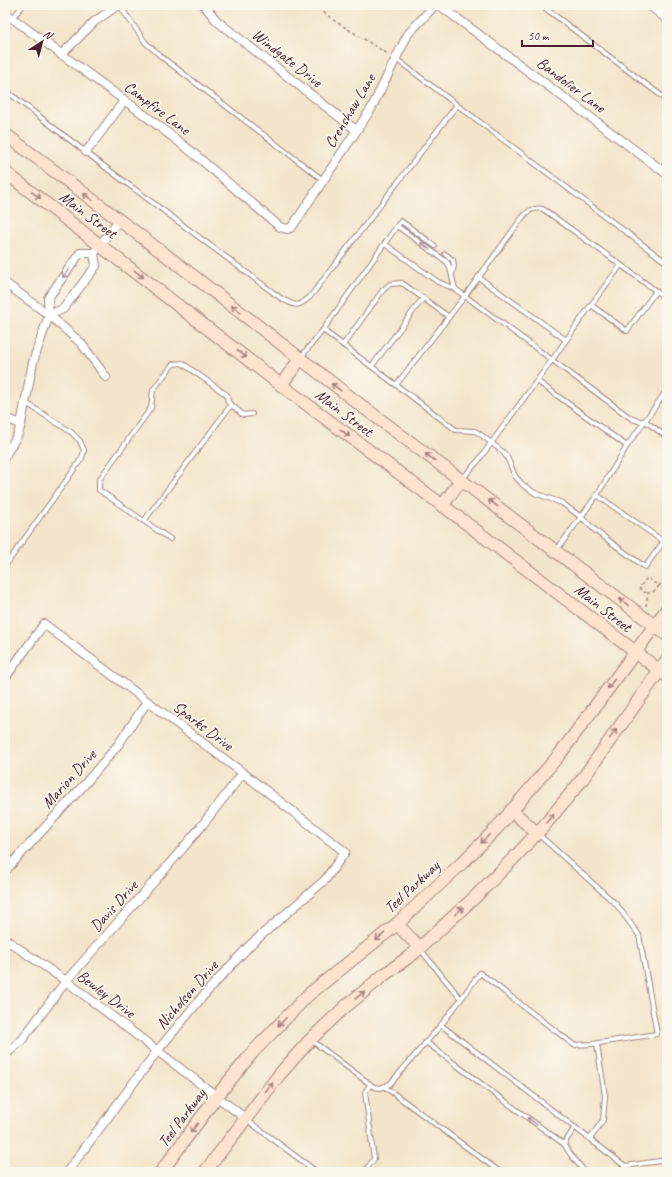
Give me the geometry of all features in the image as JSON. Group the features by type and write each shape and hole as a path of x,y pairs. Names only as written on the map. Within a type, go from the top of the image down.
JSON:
{"main road":[{"name":"Main Street","path":"5,134 300,359 667,635"},
{"name":"Main Street","path":"5,172 98,249 663,673"},
{"path":"281,385 300,359"},
{"path":"442,506 462,480"},
{"name":"Teel Parkway","path":"161,1172 217,1096 253,1052 308,995 397,924 496,829 560,754 634,652 667,610"},
{"path":"205,1172 278,1075 310,1040 345,1007 420,948 480,892 537,833 581,781 663,673 667,660"},
{"path":"511,810 537,833"},
{"path":"397,924 420,948"}],"street":[{"path":"61,55 79,35 118,5"},
{"name":"Windgate Drive","path":"204,5 217,21 356,130"},
{"name":"Crenshaw Lane","path":"287,229 292,227 371,109 408,34 435,5"},
{"name":"Bandolier Lane","path":"439,5 667,174"},
{"path":"653,6 667,19"},
{"name":"Campfire Lane","path":"5,13 192,152 280,227 287,229"},
{"path":"86,152 124,101"},
{"path":"49,315 63,309 96,266 98,249 119,220"},
{"path":"5,456 18,434 21,424 32,362 49,315 48,298 80,253 98,249"},
{"path":"5,283 49,315 81,343 106,377"},
{"path":"5,418 21,424"},
{"name":"Sparks Drive","path":"5,678 44,624 345,852"},
{"name":"Marion Drive","path":"5,871 84,785 118,745 147,702"},
{"name":"Davis Drive","path":"5,1055 22,1040 66,981 200,828 242,773"},
{"name":"Nicholson Drive","path":"67,1172 158,1050 203,996 250,945 326,880 345,852"},
{"name":"Bewley Drive","path":"5,939 66,981 245,1118"}],"lane":[{"path":"12,19 22,5"},
{"path":"118,5 146,43 163,58 323,180"},
{"path":"541,5 667,100"},
{"path":"396,59 667,263"},
{"path":"5,90 282,299 295,306 301,304 310,297 457,105"},
{"path":"396,385 449,317 526,212 538,207 543,209 621,265 667,300"},
{"path":"300,359 323,330 401,221 435,246"},
{"path":"397,226 446,262 455,289"},
{"path":"385,244 438,282 455,289 632,418 639,421 645,421 667,437"},
{"path":"445,254 453,260 454,266 451,274"},
{"path":"462,480 478,461 621,265"},
{"path":"478,277 566,340"},
{"path":"343,345 383,290 390,284 402,283 449,317"},
{"path":"591,305 627,330 656,291"},
{"path":"372,366 423,298"},
{"path":"323,330 456,430 477,432 504,452 515,476 523,485 535,493 562,503 581,517 596,532 645,567 665,543 667,537"},
{"path":"170,539 99,490 99,480 151,408 153,390 173,364 182,363 227,395 228,402 243,415 252,414"},
{"path":"537,381 627,446"},
{"path":"556,551 597,495 627,446 667,390"},
{"path":"5,566 82,458 84,450 80,441 71,432 24,402"},
{"path":"144,521 231,405"},
{"path":"597,495 665,543"},
{"path":"310,1040 370,1085 380,1088 386,1087 441,1025 480,974 574,1045 597,1044 657,1034 639,935 616,904 537,833"},
{"path":"420,948 461,1000"},
{"path":"441,1025 625,1166 667,1160"},
{"path":"426,1042 564,1144 585,1172"},
{"path":"590,1139 603,1120 606,1096 597,1044"},
{"path":"364,1172 374,1158 365,1092 370,1085"},
{"path":"386,1087 500,1172"},
{"path":"245,1118 317,1172"},
{"path":"564,1144 575,1127"}],"path":[{"path":"314,5 335,21 396,59"},
{"path":"658,586 647,578 639,588 644,592 653,592 658,586 667,575"},
{"path":"646,608 648,592"}]}
